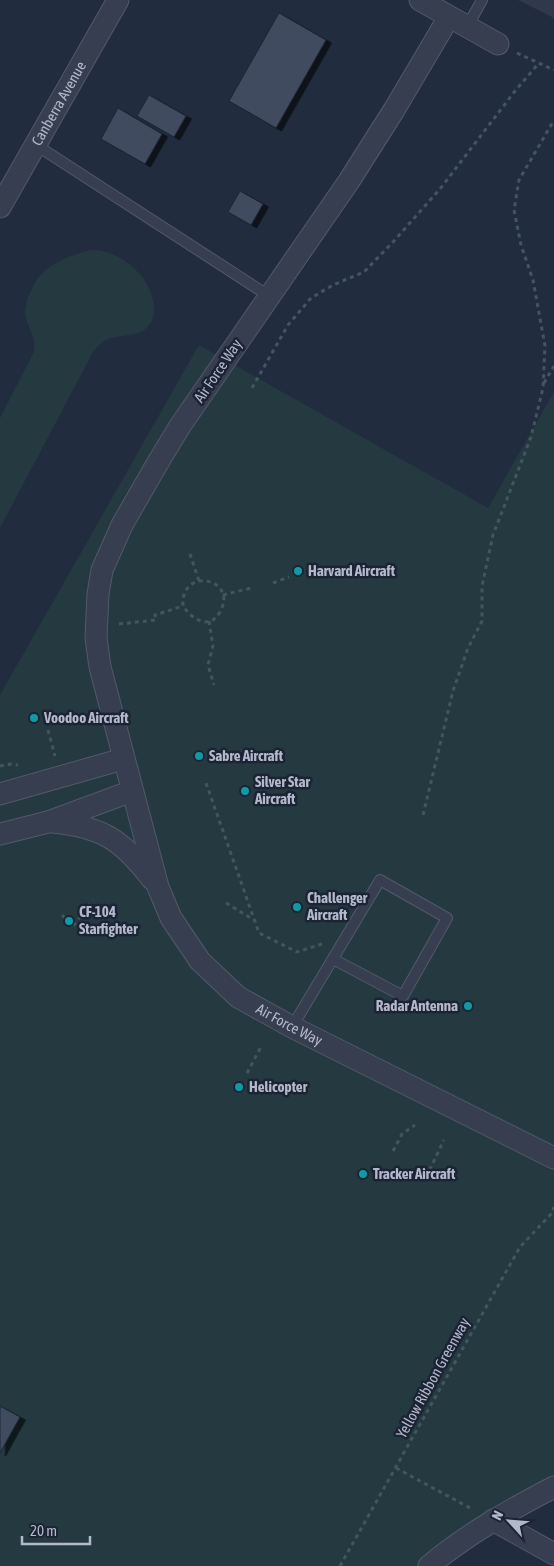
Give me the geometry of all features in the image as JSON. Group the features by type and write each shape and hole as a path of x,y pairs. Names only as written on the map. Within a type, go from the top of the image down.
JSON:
{"street":[{"name":"Canberra Avenue","path":"0,207 118,0"},
{"path":"420,0 498,44"},
{"name":"Air Force Way","path":"458,22 399,102 349,181 180,426 156,464 122,525 102,570 98,594 96,638 100,667 158,887 171,918 200,961 238,997 292,1027 554,1158"},
{"path":"0,794 123,759"},
{"path":"0,834 48,822 132,791"},
{"path":"48,822 84,826 120,844 134,857 158,887"},
{"path":"429,1566 452,1547 493,1520 554,1487"},
{"path":"493,1520 554,1554"}],"lane":[{"path":"458,22 482,0"},
{"path":"36,145 269,296"},
{"path":"292,1027 380,880 447,918 403,996 333,959"}],"path":[{"path":"498,44 554,70"},
{"path":"252,388 288,325 294,318 312,298 333,285 364,272 392,243 440,190 515,91 539,63"},
{"path":"423,815 454,691 468,648 482,622 482,586 493,535 531,437 543,384 545,346 533,280 521,245 514,210 519,180 554,120"},
{"path":"543,384 554,366"},
{"path":"190,554 199,581"},
{"path":"272,583 289,577"},
{"path":"208,580 215,584 220,588 223,595 224,599 220,612 209,621 197,620 188,614 183,606 186,591 192,584 199,581 208,580"},
{"path":"223,595 251,588"},
{"path":"96,626 156,620 155,615 183,606"},
{"path":"209,621 214,646 208,665 214,685"},
{"path":"48,730 57,764"},
{"path":"206,783 259,933 298,952 322,944"},
{"path":"62,915 73,926 92,900"},
{"path":"226,903 254,921"},
{"path":"247,1073 262,1045"},
{"path":"393,1151 402,1134 415,1125"},
{"path":"430,1178 430,1169 444,1140"},
{"name":"Yellow Ribbon Greenway","path":"340,1566 520,1247 552,1213 554,1207"},
{"path":"396,1468 493,1520"}],"shaded area":[{"path":"518,0 554,0 554,18"}],"green space":[{"path":"93,250 113,254 139,273 150,291 154,307 153,319 147,328 134,334 109,339 100,344 93,352 0,528 0,418 34,352 34,340 25,315 27,301 37,280 48,268 66,258"},
{"path":"199,345 488,508 554,392 554,1487 429,1566 0,1566 0,695"}],"building":[{"path":"279,13 326,40 276,128 229,101"},
{"path":"149,95 186,116 174,137 137,116"},
{"path":"118,108 162,134 145,164 101,139"},
{"path":"240,191 263,204 251,225 228,212"},
{"path":"0,1406 20,1417 0,1453"}],"place":[{"name":"Harvard Aircraft","path":"298,571"},
{"name":"Voodoo Aircraft","path":"34,718"},
{"name":"Sabre Aircraft","path":"199,756"},
{"name":"Silver Star Aircraft","path":"245,791"},
{"name":"Challenger Aircraft","path":"297,907"},
{"name":"CF-104 Starfighter","path":"69,921"},
{"name":"Radar Antenna","path":"468,1006"},
{"name":"Helicopter","path":"239,1087"},
{"name":"Tracker Aircraft","path":"363,1174"}]}
